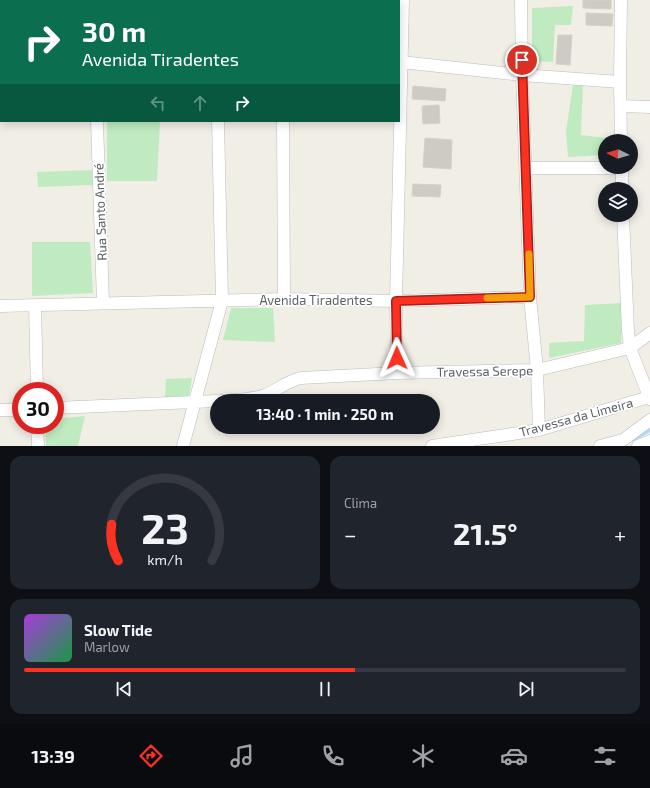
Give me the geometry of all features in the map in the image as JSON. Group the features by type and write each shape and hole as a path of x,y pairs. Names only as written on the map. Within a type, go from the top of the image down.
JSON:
{"street":[{"path":"400,110 403,0"},
{"path":"521,0 522,75 530,297 537,370 539,430"},
{"path":"621,0 621,134"},
{"path":"401,62 522,75 620,82"},
{"path":"621,106 650,107"},
{"name":"Rua Santo André","path":"97,122 103,304"},
{"path":"183,446 222,301 218,122"},
{"path":"283,122 284,299"},
{"path":"397,373 396,301 400,122"},
{"path":"526,168 598,168"},
{"path":"623,222 630,348 649,398"},
{"name":"Avenida Tiradentes","path":"0,306 284,299 396,301 530,297"},
{"path":"35,306 37,382"},
{"name":"Travessa Serepe","path":"267,394 290,380 301,378 397,373 537,370 630,348 650,333"},
{"name":"Travessa da Limeira","path":"432,446 539,430 649,398"},
{"path":"64,408 210,402"},
{"path":"0,410 12,410"},
{"path":"600,446 623,440 650,420"},
{"path":"37,434 38,446"},
{"path":"638,446 650,442"}],"green space":[{"path":"573,6 571,25 555,25 553,62 532,61 532,8"},
{"path":"573,85 583,85 581,135 598,137 598,155 568,157 566,131"},
{"path":"107,122 160,122 157,181 107,181"},
{"path":"92,170 93,185 38,187 37,172"},
{"path":"32,242 90,242 93,293 32,296"},
{"path":"622,303 621,343 549,358 549,343 584,341 585,305"},
{"path":"231,308 273,308 275,342 223,340"},
{"path":"192,378 189,397 165,397 166,379"},
{"path":"85,416 78,446 46,446 45,434 64,434 64,418"}],"building":[{"path":"583,0 611,0 611,9 583,8"},
{"path":"586,13 613,14 612,26 586,25"},
{"path":"558,35 572,35 570,65 556,64"},
{"path":"413,86 446,89 445,101 412,99"},
{"path":"439,105 440,123 423,124 422,106"},
{"path":"425,138 452,140 451,169 423,167"},
{"path":"413,184 441,185 440,197 412,196"}],"waterway":[{"path":"632,440 650,430"}],"slow traffic":[{"path":"487,298 530,297 529,254"}],"route":[{"path":"397,358 396,301 530,297 522,60"}]}
